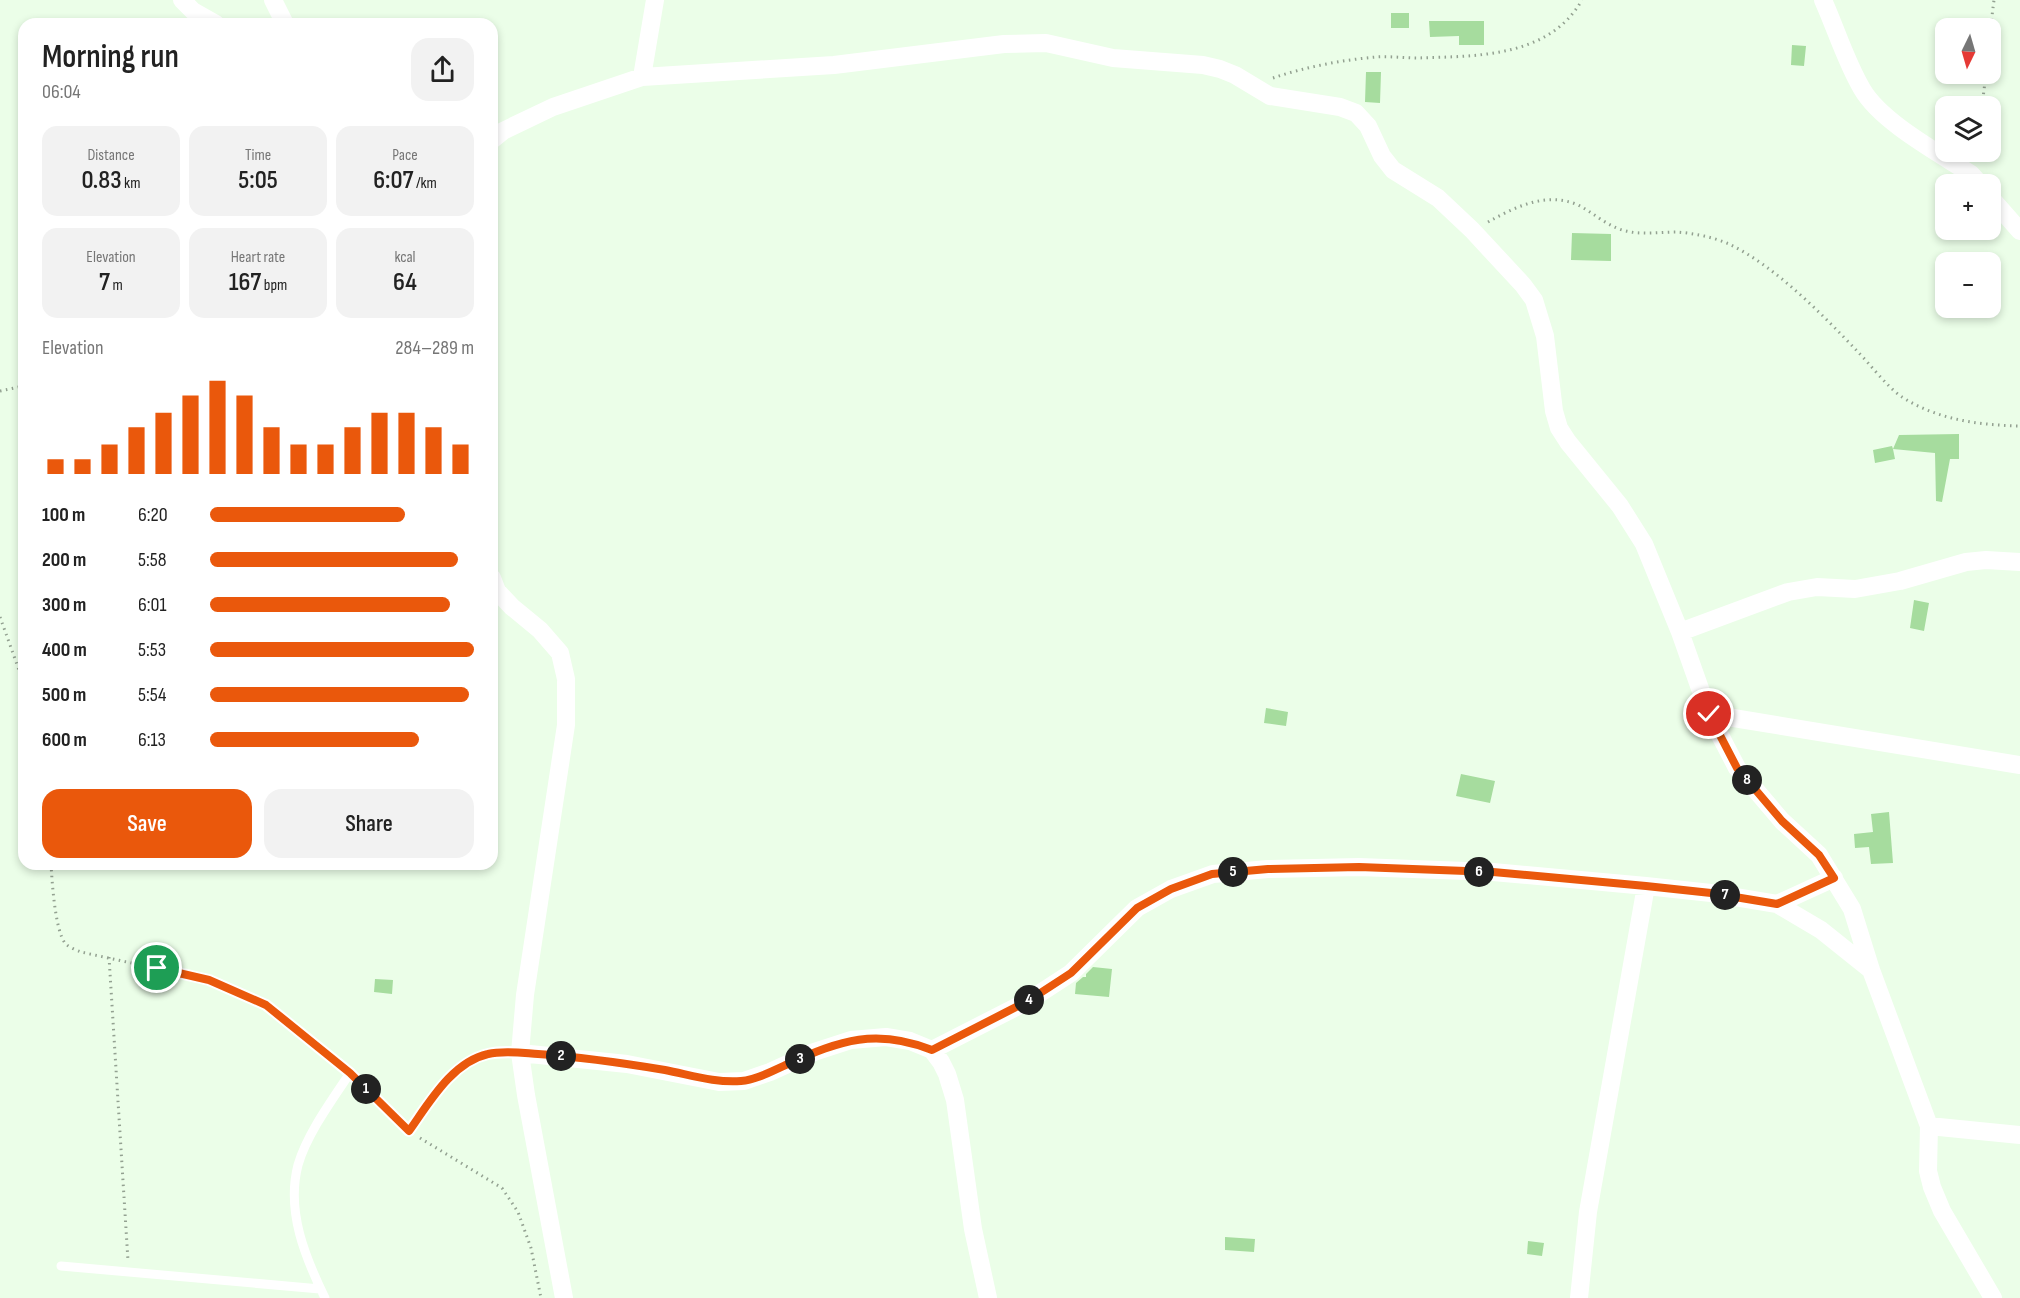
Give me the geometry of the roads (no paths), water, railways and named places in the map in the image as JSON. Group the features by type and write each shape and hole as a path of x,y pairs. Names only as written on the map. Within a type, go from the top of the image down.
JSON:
{"street":[{"path":"182,0 206,18"},
{"path":"273,0 282,18"},
{"path":"642,77 655,0"},
{"path":"1823,0 1862,91 1876,108 1971,174"},
{"path":"498,131 553,106 642,77 834,65 1004,44 1046,43 1113,58 1203,65 1220,69 1270,96 1340,107 1356,113 1368,126 1382,156 1393,171 1438,198 1472,230 1534,300 1545,336 1554,411 1559,428 1620,506 1644,544 1680,632 1709,714 1737,768 1782,821 1819,855 1852,909 1871,970 1929,1126 1928,1171 1932,1187 1942,1211 1993,1298"},
{"path":"2001,209 2020,231"},
{"path":"1680,632 1788,592 1817,587 1855,589 1900,581 1966,562 1986,560 2020,562"},
{"path":"498,592 540,630 560,653 567,679 566,725 525,995 520,1053 550,1231 564,1298"},
{"path":"1709,714 2020,765"},
{"path":"932,1050 1028,1001 1071,973 1137,908 1171,889 1212,874 1268,869 1359,867 1493,872 1711,893 1777,904 1821,930 1871,970"},
{"path":"1777,904 1834,878"},
{"path":"1579,1298 1590,1201 1646,886"},
{"path":"520,1053 627,1064 719,1082 744,1081 814,1052 851,1040 886,1037 910,1041 932,1050 947,1074 955,1100 973,1229 988,1298"},
{"path":"1929,1126 2020,1135"}],"lane":[{"path":"409,1131 440,1088 467,1061 489,1053 520,1053"},
{"path":"61,1266 128,1270 322,1293 300,1240 294,1197 298,1165 316,1124 350,1073"}]}
